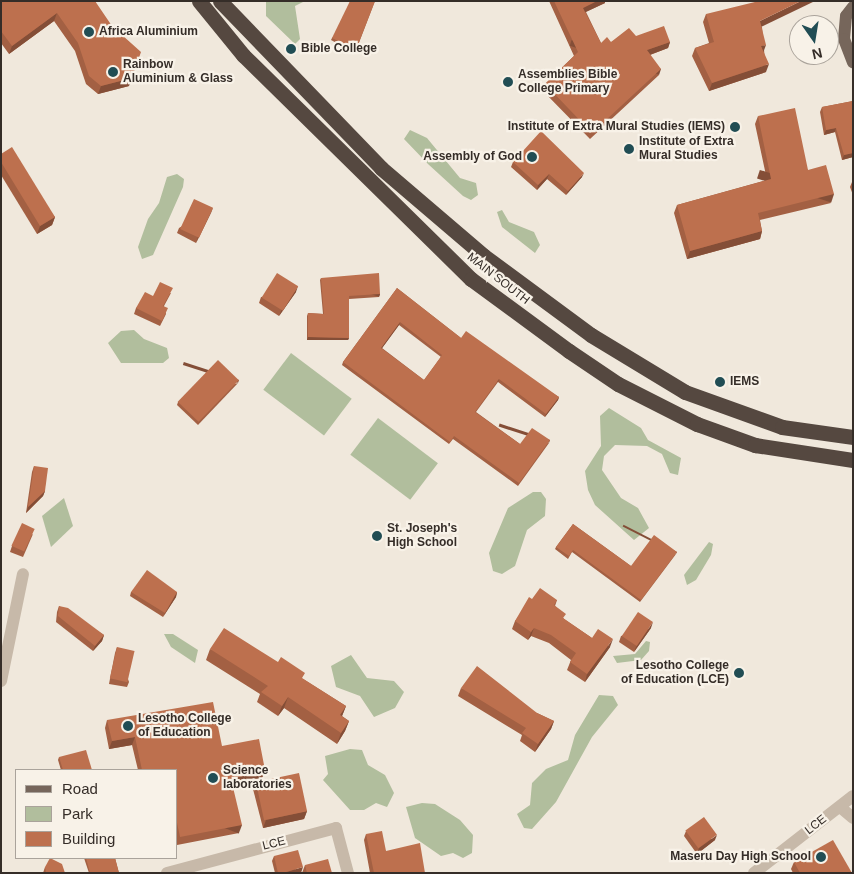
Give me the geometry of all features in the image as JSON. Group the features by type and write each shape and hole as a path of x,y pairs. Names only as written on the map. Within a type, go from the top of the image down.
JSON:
{"highway":[{"name":"MAIN SOUTH","path":"200,1 243,55 471,279 569,351 618,384 697,424 755,445 853,460"},
{"name":"MAIN SOUTH","path":"220,1 381,168 484,256 591,335 685,392 782,427 853,437"}],"main road":[{"path":"853,7 846,16 844,39 853,62"}],"street":[{"path":"1,681 23,574"},
{"name":"LCE","path":"754,873 853,796"},
{"path":"840,807 853,818"},
{"name":"LCE","path":"167,873 336,828 348,873"}],"green space":[{"path":"266,1 305,1 295,6 300,39 295,44 266,16"},
{"path":"410,130 427,138 460,178 476,183 478,195 471,200 463,196 428,164 404,139"},
{"path":"177,174 184,179 183,187 153,255 142,259 138,247 148,219 159,203 167,177"},
{"path":"502,210 509,222 534,232 540,245 535,253 502,227 497,212"},
{"path":"134,330 144,339 167,348 169,358 163,363 121,363 108,343 121,331"},
{"path":"291,353 352,399 324,435 263,390"},
{"path":"609,408 641,428 648,440 681,458 678,475 670,473 662,454 647,446 615,445 604,456 602,470 621,498 638,508 649,528 634,540 595,505 588,490 585,471 601,446 600,416"},
{"path":"378,418 438,463 410,500 350,455"},
{"path":"533,492 541,492 546,499 545,516 527,530 515,566 502,574 493,571 489,553 508,508"},
{"path":"64,498 73,526 51,547 42,516"},
{"path":"709,542 713,544 711,555 696,580 687,585 684,575"},
{"path":"164,634 173,634 198,650 195,663 171,647"},
{"path":"646,641 650,642 649,651 641,660 617,663 613,656 635,654"},
{"path":"351,655 367,678 394,681 404,692 395,708 374,717 360,696 336,687 331,666"},
{"path":"599,695 613,696 618,705 592,737 556,802 532,829 524,828 517,814 530,805 532,783 546,769 568,760 575,735"},
{"path":"350,749 362,750 368,765 385,775 394,793 387,807 376,803 364,810 350,810 323,780 328,774 325,756"},
{"path":"422,803 435,804 460,820 473,835 472,853 463,858 453,853 441,856 415,838 406,807"}],"building":[{"path":"1,1 95,1 112,26 141,52 132,78 101,86 89,76 78,43 57,13 12,46 1,31"},
{"path":"350,1 375,1 356,50 332,38"},
{"path":"554,1 597,1 583,8 601,43 607,37 611,42 629,28 636,36 664,26 670,42 647,50 661,69 592,133 545,84 578,52"},
{"path":"759,1 801,1 760,21 766,45 761,46 769,64 712,83 695,48 714,42 706,14"},
{"path":"853,101 853,153 844,155 836,128 826,130 822,107"},
{"path":"795,108 808,170 826,165 834,194 758,213 762,231 690,251 677,205 771,179 758,116"},
{"path":"541,131 584,173 568,191 549,174 538,185 513,162"},
{"path":"12,147 55,217 40,226 1,162 1,154"},
{"path":"194,199 213,208 199,238 180,229"},
{"path":"277,273 298,286 283,311 262,298"},
{"path":"379,273 380,294 349,296 349,338 308,337 308,313 324,314 321,278"},
{"path":"160,282 173,288 163,306 168,308 162,321 136,308 145,292 153,296"},
{"path":"397,288 461,338 466,331 559,397 546,414 499,379 475,412 520,444 532,428 550,440 519,483 454,436 450,442 343,362","holes":["400,322 442,355 424,380 381,348"]},
{"path":"218,360 239,380 199,422 178,402"},
{"path":"34,466 48,468 45,491 28,507"},
{"path":"22,523 35,529 24,552 11,546"},
{"path":"573,524 631,566 654,535 677,552 641,600 573,550 569,556 556,547"},
{"path":"147,570 177,592 165,613 131,592"},
{"path":"540,588 557,600 554,605 566,614 563,618 592,638 598,629 613,639 587,674 570,662 576,653 551,635 534,628 531,632 515,621 529,597 532,599"},
{"path":"59,606 68,608 104,635 95,646 58,616"},
{"path":"638,612 653,622 637,646 622,636"},
{"path":"224,628 278,662 281,657 305,673 302,678 346,706 340,715 349,721 341,733 288,697 282,706 261,692 268,686 210,649"},
{"path":"117,647 135,651 127,682 110,678"},
{"path":"477,666 537,713 554,721 538,744 522,733 526,728 461,688"},
{"name":"Science laboratories","path":"213,702 222,746 259,739 265,770 231,779 242,825 180,837 178,828 178,769 142,769 135,737 112,741 107,720"},
{"path":"86,750 92,769 63,769 59,757"},
{"path":"299,773 307,811 264,820 256,782"},
{"path":"704,817 717,835 698,848 685,831"},
{"path":"382,831 386,851 420,843 425,873 374,873 366,834"},
{"path":"833,840 852,873 800,873 794,862"},
{"path":"298,850 303,867 278,873 274,856"},
{"path":"49,859 52,859 62,864 65,873 46,873 45,867"},
{"path":"86,859 115,859 119,873 90,873"},
{"path":"328,859 332,873 307,873 305,865"}],"place":[{"name":"Africa Aluminium","path":"89,32"},
{"name":"Bible College","path":"291,49"},
{"name":"Rainbow Aluminium & Glass","path":"113,72"},
{"name":"Assemblies Bible College Primary","path":"508,82"},
{"name":"Institute of Extra Mural Studies (IEMS)","path":"735,127"},
{"name":"Institute of Extra Mural Studies","path":"629,149"},
{"name":"Assembly of God","path":"532,157"},
{"name":"IEMS","path":"720,382"},
{"name":"St. Joseph's High School","path":"377,536"},
{"name":"Lesotho College of Education (LCE)","path":"739,673"},
{"name":"Lesotho College of Education","path":"128,726"},
{"name":"Science laboratories","path":"213,778"},
{"name":"Maseru Day High School","path":"821,857"}]}
